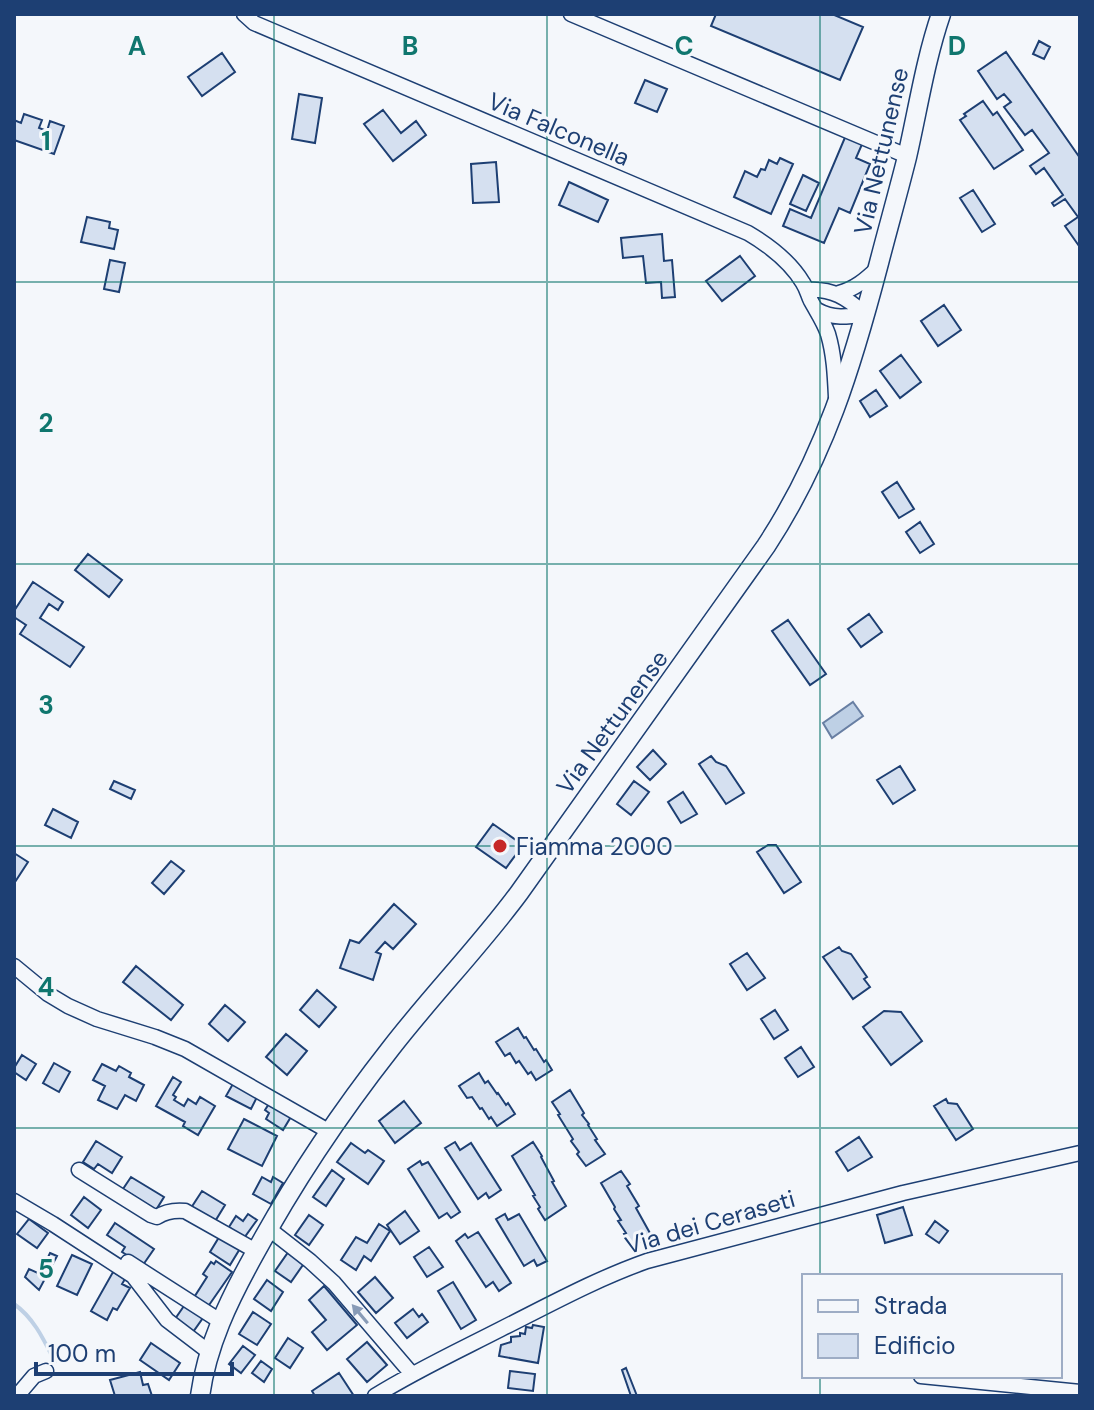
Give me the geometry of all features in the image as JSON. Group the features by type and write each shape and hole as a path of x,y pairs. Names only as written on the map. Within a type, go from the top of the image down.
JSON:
{"main road":[{"name":"Via Nettunense","path":"200,1396 209,1352 220,1321 256,1251 330,1132 392,1046 484,939 519,893 766,546 792,503 815,459 836,405 865,314 941,14"}],"street":[{"name":"Via Falconella","path":"244,14 254,23 768,244 802,280 828,334 836,405"},
{"path":"269,14 277,33"},
{"path":"571,14 907,156"},
{"path":"807,290 839,293 850,290 877,269"},
{"path":"839,293 865,314"},
{"path":"817,310 831,317 865,314"},
{"path":"14,966 68,1006 185,1049 330,1132"},
{"name":"Via dei Ceraseti","path":"375,1396 411,1373 595,1281 647,1261 903,1193 1080,1153"},
{"path":"79,1170 151,1215 157,1217 164,1212 185,1211 256,1251"},
{"path":"14,1201 133,1276 167,1320 209,1352"},
{"path":"35,1207 54,1214 220,1321"},
{"path":"269,1229 334,1283 411,1373"},
{"path":"17,1396 30,1379 46,1371"},
{"path":"941,1378 1080,1392"}],"water":[{"path":"853,702 863,716 832,738 823,723"}],"building":[{"path":"716,14 832,14 863,27 840,80 711,26"},
{"path":"1039,41 1050,47 1044,59 1033,54"},
{"path":"1006,52 1080,158 1079,246 1065,226 1078,217 1065,199 1054,206 1052,203 1063,195 1044,168 1036,174 1030,166 1049,153 1032,130 1025,135 1004,107 1011,102 1004,94 997,99 978,71"},
{"path":"222,53 235,72 202,96 188,77"},
{"path":"645,80 667,89 657,112 635,103"},
{"path":"299,94 322,98 315,143 292,139"},
{"path":"983,101 993,115 997,112 1023,150 994,169 960,120"},
{"path":"383,110 401,133 416,121 426,135 393,161 364,124"},
{"path":"24,114 42,120 39,128 47,131 50,121 64,126 54,154 14,140 14,120 21,123"},
{"path":"846,135 863,142 856,158 870,164 850,213 839,208 824,243 783,226 790,209 811,218"},
{"path":"780,158 793,164 771,214 734,197 745,171 757,177 761,169 765,170 769,160 777,164"},
{"path":"496,162 499,202 473,203 471,164"},
{"path":"803,175 819,183 806,211 790,204"},
{"path":"569,182 608,200 598,222 559,205"},
{"path":"973,190 995,224 982,232 960,198"},
{"path":"87,217 110,222 109,228 118,230 114,249 81,242"},
{"path":"662,234 664,261 672,260 675,297 662,298 661,282 646,283 643,256 623,258 621,238"},
{"path":"740,256 755,276 722,301 706,281"},
{"path":"110,260 125,263 119,292 104,289"},
{"path":"944,305 961,330 938,346 921,321"},
{"path":"901,355 921,382 900,398 880,371"},
{"path":"876,390 887,406 870,417 860,401"},
{"path":"897,482 914,509 899,518 882,492"},
{"path":"920,522 934,544 920,553 906,532"},
{"path":"88,554 122,580 109,597 75,570"},
{"path":"33,582 63,602 58,610 49,604 40,618 84,647 70,667 20,634 26,625 14,617 14,611"},
{"path":"869,614 882,632 861,647 848,629"},
{"path":"788,620 826,674 810,685 772,631"},
{"path":"653,750 666,764 650,780 637,767"},
{"path":"711,756 726,766 744,793 726,804 699,764"},
{"path":"900,766 915,790 893,804 877,780"},
{"path":"114,781 135,790 131,799 110,789"},
{"path":"634,781 649,792 631,815 617,804"},
{"path":"683,792 697,814 681,823 668,802"},
{"path":"53,809 78,822 71,838 45,825"},
{"name":"Fiamma 2000","path":"493,824 523,845 506,868 476,847"},
{"path":"768,845 776,845 801,882 784,893 757,852"},
{"path":"14,853 28,862 15,882 14,882"},
{"path":"171,861 184,871 164,894 152,883"},
{"path":"394,904 416,924 393,949 385,942 376,952 381,954 373,980 340,968 350,940 359,943"},
{"path":"839,947 851,954 870,987 853,999 823,957"},
{"path":"747,953 765,978 747,990 730,964"},
{"path":"136,966 183,1005 171,1020 123,982"},
{"path":"317,990 336,1007 319,1027 300,1010"},
{"path":"225,1005 245,1022 228,1041 209,1024"},
{"path":"775,1010 788,1030 774,1039 761,1019"},
{"path":"884,1011 901,1012 922,1041 891,1065 863,1027"},
{"path":"518,1028 552,1070 536,1080 519,1061 516,1063 510,1053 505,1056 496,1042"},
{"path":"286,1034 307,1051 287,1075 266,1057"},
{"path":"801,1047 814,1067 798,1077 785,1058"},
{"path":"22,1055 36,1064 26,1080 14,1072"},
{"path":"54,1063 70,1072 59,1092 43,1083"},
{"path":"102,1064 116,1071 119,1066 131,1073 129,1077 144,1085 136,1101 125,1095 117,1109 98,1100 105,1086 93,1080"},
{"path":"479,1073 515,1114 497,1126 472,1097 467,1098 459,1086"},
{"path":"173,1077 181,1082 173,1095 176,1097 174,1100 184,1106 188,1099 196,1104 200,1097 215,1106 198,1135 183,1126 185,1122 156,1106"},
{"path":"234,1082 258,1095 251,1109 226,1096"},
{"path":"570,1090 605,1154 586,1166 552,1102"},
{"path":"946,1099 948,1103 957,1104 973,1129 956,1140 934,1106"},
{"path":"404,1101 421,1123 395,1143 379,1121"},
{"path":"270,1102 292,1115 283,1130 266,1119 269,1113 265,1110"},
{"path":"244,1119 277,1136 262,1166 228,1149"},
{"path":"859,1137 872,1157 848,1171 836,1152"},
{"path":"96,1141 122,1157 112,1173 98,1164 94,1169 83,1162"},
{"path":"455,1142 460,1150 471,1143 501,1190 489,1198 486,1193 478,1199 445,1148"},
{"path":"533,1142 566,1206 545,1220 538,1209 535,1195 512,1156"},
{"path":"351,1143 384,1161 368,1184 337,1162"},
{"path":"420,1161 422,1165 428,1162 460,1212 451,1218 447,1213 439,1218 408,1169"},
{"path":"332,1170 344,1179 326,1206 313,1197"},
{"path":"621,1171 630,1184 627,1186 639,1206 636,1208 651,1235 632,1247 601,1183"},
{"path":"131,1177 164,1197 156,1210 123,1189"},
{"path":"262,1177 271,1182 273,1177 283,1183 271,1204 253,1194"},
{"path":"202,1191 225,1205 214,1223 191,1208"},
{"path":"84,1197 101,1210 88,1228 71,1215"},
{"path":"903,1207 912,1235 885,1243 877,1215"},
{"path":"405,1211 419,1231 400,1244 387,1225"},
{"path":"248,1214 257,1220 244,1238 229,1227 236,1216 243,1221"},
{"path":"505,1214 508,1220 519,1214 547,1261 537,1266 534,1260 524,1266 496,1219"},
{"path":"309,1215 323,1225 309,1245 295,1235"},
{"path":"29,1219 48,1233 37,1248 17,1234"},
{"path":"935,1221 948,1231 939,1243 926,1234"},
{"path":"115,1223 154,1249 143,1265 122,1252 125,1247 107,1235"},
{"path":"379,1224 390,1231 371,1261 364,1256 356,1270 341,1260 356,1237 367,1243"},
{"path":"478,1232 511,1283 499,1291 493,1282 486,1287 456,1241 465,1234 468,1238"},
{"path":"221,1234 241,1247 230,1265 210,1252"},
{"path":"429,1247 443,1267 427,1277 414,1257"},
{"path":"289,1251 305,1262 291,1282 275,1271"},
{"path":"50,1253 57,1256 39,1290 25,1277 29,1269 40,1274"},
{"path":"72,1255 92,1264 77,1295 57,1286"},
{"path":"216,1261 232,1272 207,1308 193,1299 207,1277 203,1274 211,1262 214,1264"},
{"path":"113,1272 125,1279 122,1284 130,1288 107,1320 91,1311"},
{"path":"375,1277 393,1298 376,1313 358,1292"},
{"path":"267,1280 283,1292 271,1311 254,1299"},
{"path":"453,1282 476,1320 461,1329 438,1291"},
{"path":"324,1286 357,1325 327,1350 312,1332 326,1320 309,1300"},
{"path":"186,1303 205,1315 193,1332 175,1319"},
{"path":"413,1309 428,1322 407,1338 395,1323"},
{"path":"253,1312 271,1324 257,1345 239,1334"},
{"path":"533,1325 544,1327 538,1363 499,1356 501,1345 511,1342 511,1337 525,1334 526,1327 532,1328"},
{"path":"288,1338 303,1348 290,1368 275,1358"},
{"path":"367,1342 387,1365 367,1382 347,1359"},
{"path":"151,1343 180,1363 169,1380 140,1360"},
{"path":"243,1346 255,1355 241,1373 229,1364"},
{"path":"261,1361 272,1369 264,1382 252,1373"},
{"path":"626,1368 637,1396 631,1396 622,1370"},
{"path":"510,1371 535,1374 533,1391 508,1388"},
{"path":"140,1372 143,1385 148,1384 152,1396 115,1396 110,1380"},
{"path":"339,1373 354,1396 315,1396 312,1391"}],"waterway":[{"path":"14,1304 33,1323 55,1362"}],"place":[{"name":"Fiamma 2000","path":"500,846"}]}
